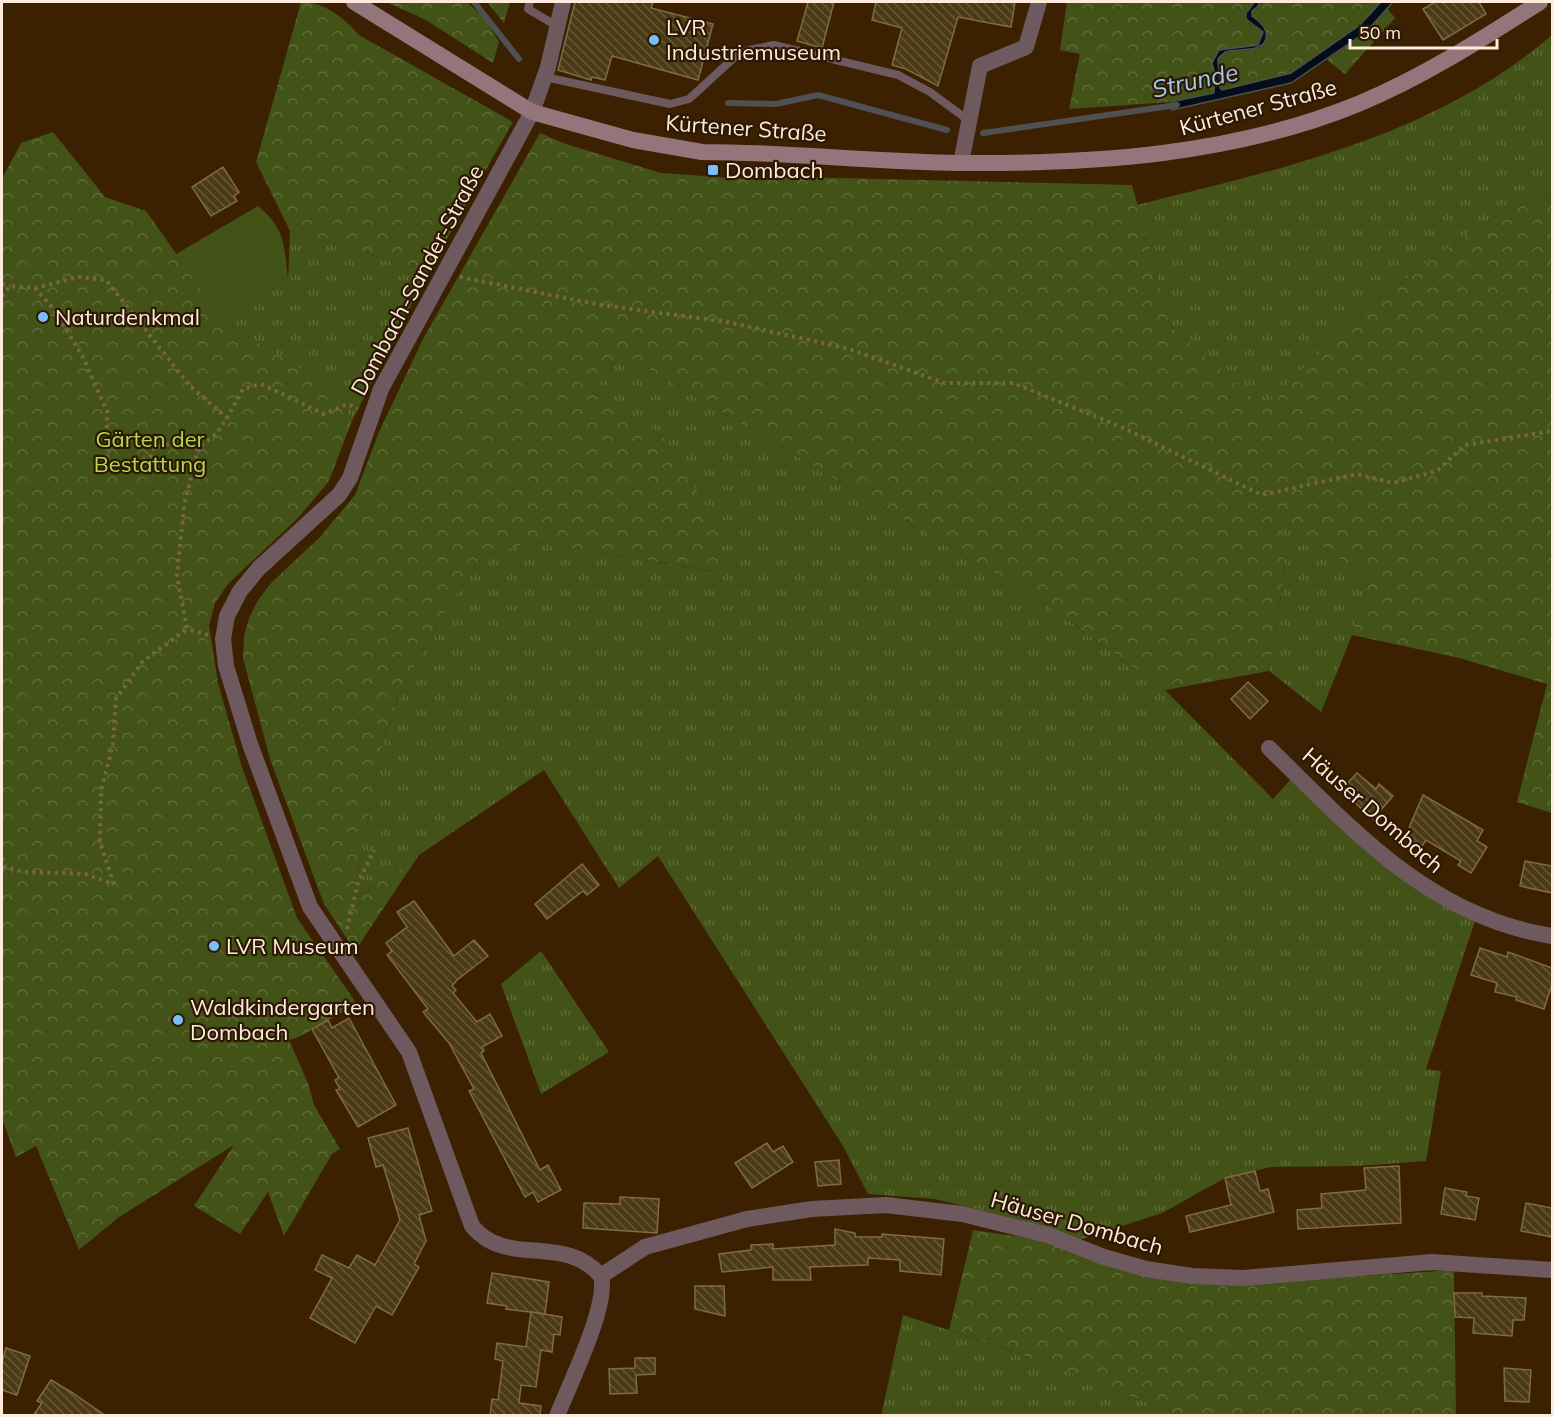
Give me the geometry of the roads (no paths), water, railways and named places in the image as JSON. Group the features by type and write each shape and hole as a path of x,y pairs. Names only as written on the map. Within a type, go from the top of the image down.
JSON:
{"main road":[{"name":"Kürtener Straße","path":"354,2 532,112 611,135 702,152 960,163 1152,155 1213,147 1283,129 1358,104 1451,59 1540,2"}],"street":[{"path":"532,112 545,77 563,2"},
{"path":"960,163 980,66 1026,46 1039,2"},
{"name":"Dombach-Sander-Straße","path":"532,112 381,389 350,478 339,495 259,568 240,591 227,616 223,639 226,666 250,744 310,907 409,1052 472,1226 491,1244 505,1249 559,1252 572,1255 601,1276"},
{"name":"Häuser Dombach","path":"1269,748 1390,861 1438,896 1473,913 1528,932 1552,936"},
{"name":"Häuser Dombach","path":"601,1276 645,1247 747,1219 812,1209 886,1204 962,1214 1048,1235 1104,1257 1146,1269 1192,1276 1243,1278 1432,1262 1552,1270"},
{"path":"557,1416 603,1295 601,1276"}],"lane":[{"path":"530,2 528,9 557,26"},
{"path":"545,77 670,105 689,99 736,56 755,48 774,45 898,75 930,92 968,120"}],"waterway":[{"name":"Strunde","path":"474,2 519,59"},
{"name":"Strunde","path":"728,103 776,104 818,95 947,130"},
{"name":"Strunde","path":"983,133 1177,105"}],"place":[{"name":"LVR Industriemuseum","path":"654,40"},
{"name":"Dombach","path":"713,170"},
{"name":"Naturdenkmal","path":"43,317"},
{"name":"LVR Museum","path":"214,946"},
{"name":"Waldkindergarten Dombach","path":"178,1020"}],"park label":[{"name":"Gärten der Bestattung","path":"150,452"}]}
